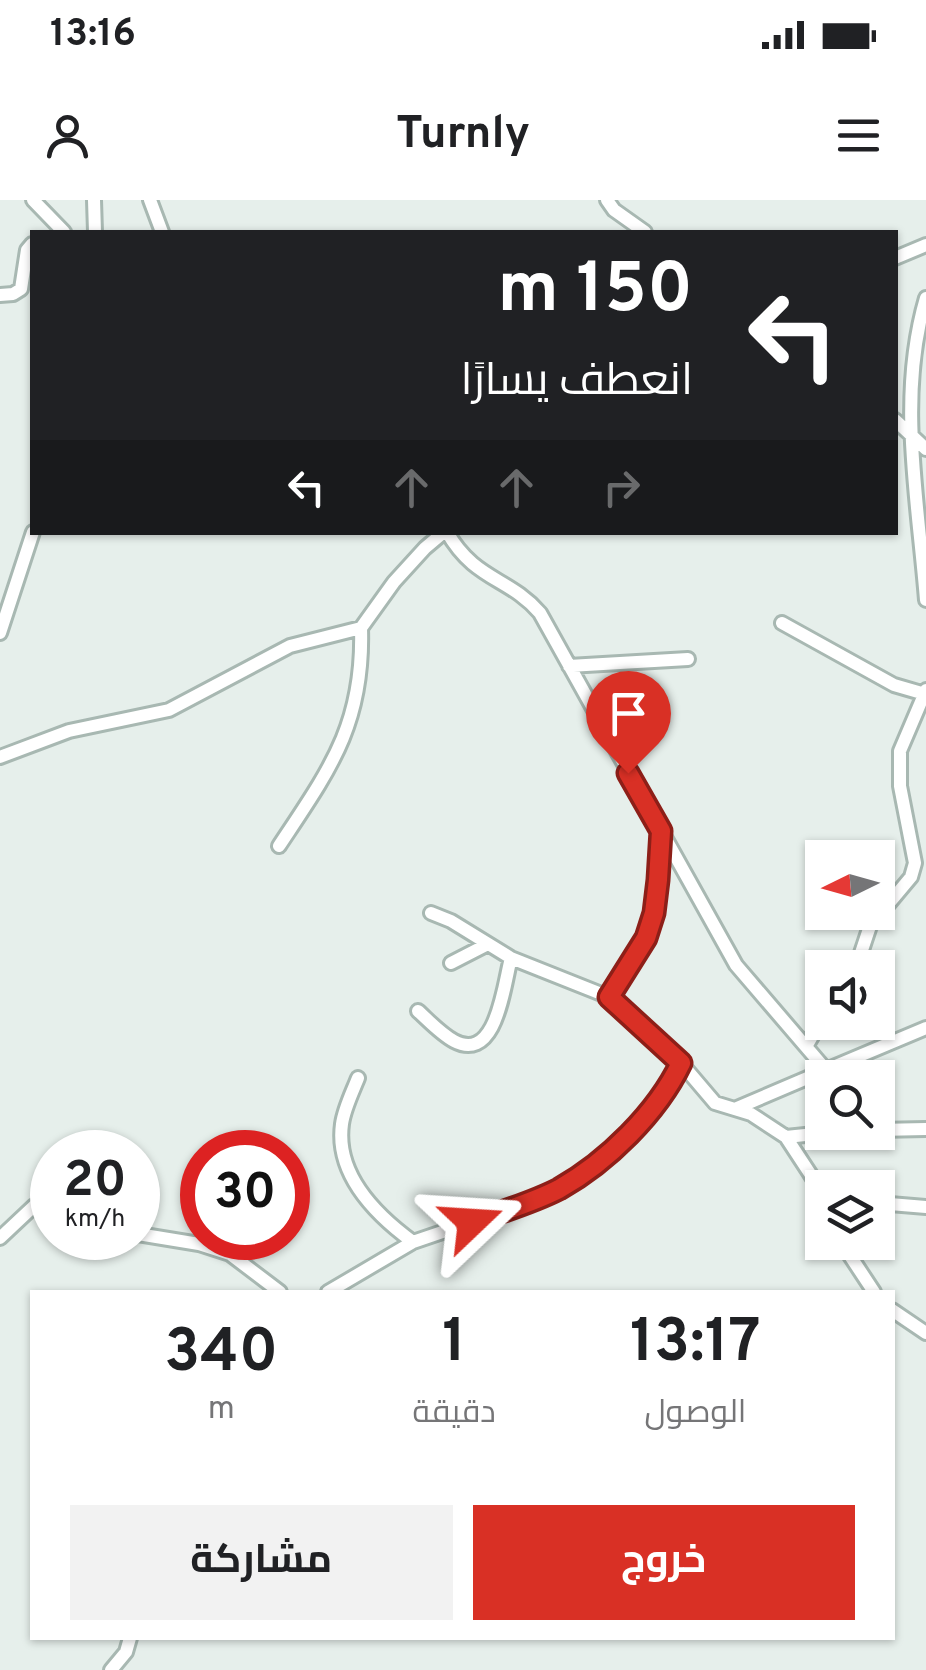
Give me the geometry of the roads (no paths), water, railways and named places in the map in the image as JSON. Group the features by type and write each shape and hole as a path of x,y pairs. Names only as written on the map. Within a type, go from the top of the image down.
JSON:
{"street":[{"path":"33,200 59,230"},
{"path":"94,200 95,230"},
{"path":"150,200 161,230"},
{"path":"607,200 641,230"},
{"path":"898,257 926,244"},
{"path":"0,294 13,294 21,288 24,258 30,248"},
{"path":"926,298 911,365 912,436 926,600"},
{"path":"898,423 926,449"},
{"path":"0,633 32,535"},
{"path":"279,846 314,793 356,709 361,628 394,582 442,535"},
{"path":"448,535 466,561 528,599 540,613 736,965 818,1060"},
{"path":"782,622 894,684 926,692 900,751 900,786 914,863 911,877 870,926 862,950"},
{"path":"0,757 69,731 169,710 290,646 361,628"},
{"path":"569,666 688,659"},
{"path":"609,997 646,938 654,913 661,831"},
{"path":"431,913 511,958 609,997 681,1063 715,1103 737,1108 786,1138 807,1170"},
{"path":"451,963 488,944"},
{"path":"418,1011 456,1042 472,1046 484,1040 501,1002 511,958"},
{"path":"850,1060 926,1028"},
{"path":"807,1045 810,1040"},
{"path":"331,1290 413,1242 555,1191 585,1173 642,1119 681,1063"},
{"path":"358,1078 342,1124 348,1168 368,1202 413,1242"},
{"path":"737,1108 805,1079"},
{"path":"895,1130 926,1129"},
{"path":"786,1138 805,1136"},
{"path":"895,1204 926,1207"},
{"path":"0,1238 30,1210"},
{"path":"160,1238 230,1254 277,1290"},
{"path":"854,1260 873,1290"},
{"path":"895,1312 926,1333"},
{"path":"111,1670 126,1652 129,1640"}]}
